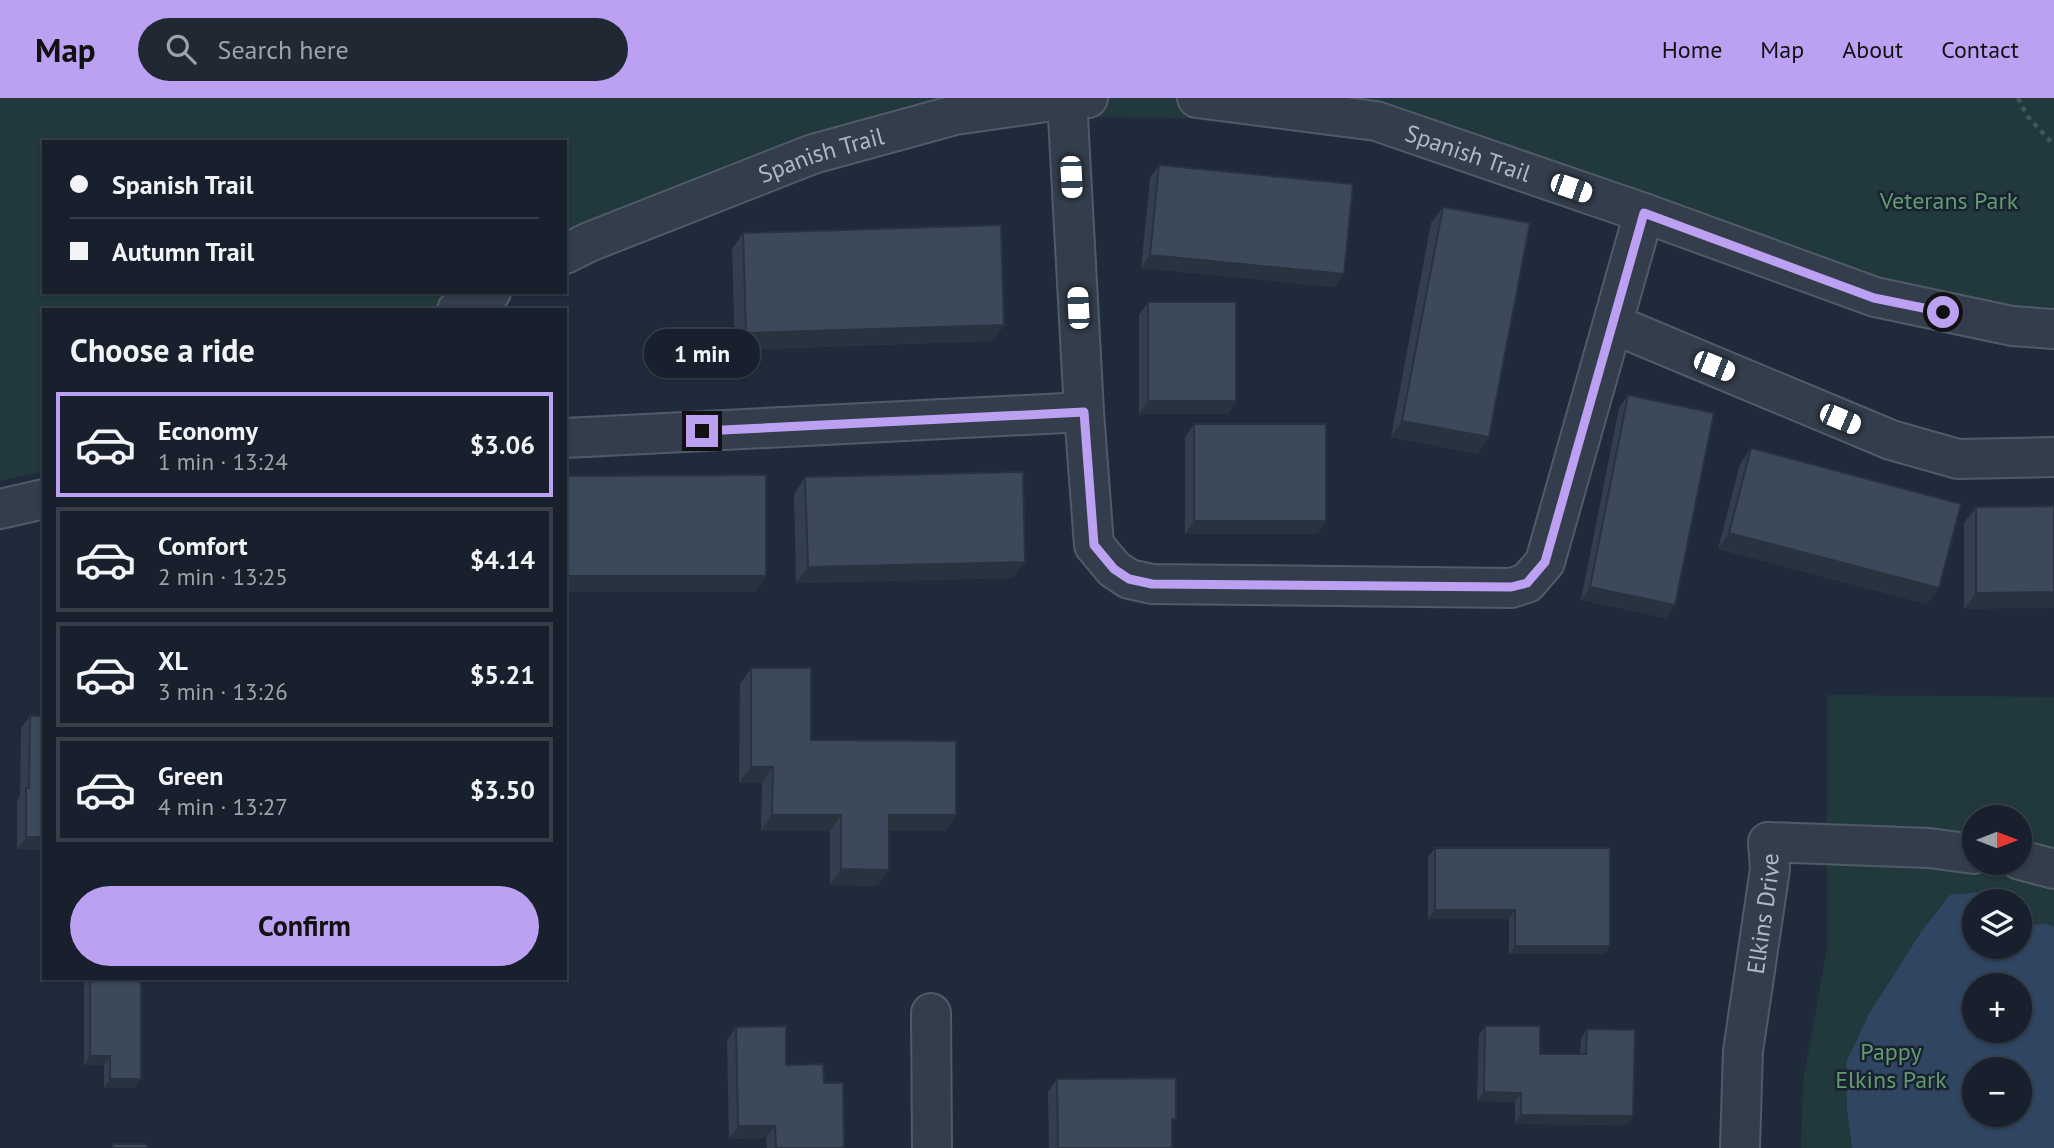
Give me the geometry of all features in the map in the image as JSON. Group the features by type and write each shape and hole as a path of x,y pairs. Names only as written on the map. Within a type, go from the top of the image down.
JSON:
{"street":[{"name":"Spanish Trail","path":"567,253 813,155 955,115 1067,98 1088,98"},
{"path":"1067,98 1094,545 1114,569 1129,579 1152,584 1511,587 1527,583 1545,562 1644,213"},
{"name":"Spanish Trail","path":"1197,98 1376,121 1644,213 1874,298 2012,326 2054,329"},
{"path":"461,308 487,294"},
{"path":"1613,324 1891,440 1958,459 2054,457"},
{"path":"567,438 1084,412"},
{"path":"0,509 42,499"},
{"name":"Elkins Drive","path":"1741,1148 1743,1051 1770,869 1768,842 1929,848 1962,852"},
{"path":"2032,863 2054,869"},
{"path":"931,1013 932,1148"}],"path":[{"path":"2018,98 2028,117 2054,145"}],"green space":[{"name":"Veterans Park","path":"0,98 2054,98 2054,310 1875,297 1376,121 955,115 567,253 567,140 42,140 42,294 485,294 457,308 42,308 42,471 0,481"},
{"name":"Pappy Elkins Park","path":"1827,695 2054,697 2054,1148 1801,1148 1803,1082 1827,948"}],"water":[{"path":"1962,894 1962,959 2032,959 2032,925 2048,924 2054,927 2054,1148 1852,1148 1847,1107 1847,1060 1869,1014 1921,932 1950,895"}],"building":[{"path":"1159,165 1353,184 1344,274 1150,255"},
{"path":"1443,207 1530,223 1489,437 1402,421"},
{"path":"1001,225 1004,325 746,333 743,233"},
{"path":"1148,302 1236,302 1236,401 1148,401"},
{"path":"1628,395 1714,413 1675,605 1590,587"},
{"path":"1194,424 1326,424 1326,521 1194,521"},
{"path":"1751,448 1961,504 1939,588 1729,533"},
{"path":"1023,472 1025,562 808,567 805,477"},
{"path":"766,475 766,576 567,576 567,476"},
{"path":"2054,506 2054,592 1976,593 1976,507"},
{"path":"751,668 811,668 811,740 956,741 956,815 889,815 889,870 841,869 841,815 772,815 773,767 751,767"},
{"path":"30,716 42,716 42,837 26,837 26,788 29,788"},
{"path":"1435,848 1610,848 1610,946 1515,946 1515,910 1435,910"},
{"path":"90,980 141,980 141,1079 110,1079 110,1056 90,1056"},
{"path":"786,1026 786,1065 823,1064 824,1083 843,1083 844,1148 776,1148 775,1126 738,1126 736,1027"},
{"path":"1485,1026 1540,1026 1540,1054 1586,1054 1587,1029 1635,1030 1633,1116 1521,1115 1521,1093 1484,1092"},
{"path":"1176,1078 1176,1119 1172,1119 1172,1148 1058,1148 1057,1079"},
{"path":"113,1144 147,1144 147,1148 113,1148"}],"route":[{"path":"702,431 1084,412 1094,545 1114,569 1129,579 1152,584 1511,587 1527,583 1545,562 1644,213 1874,298 1943,312"}]}
